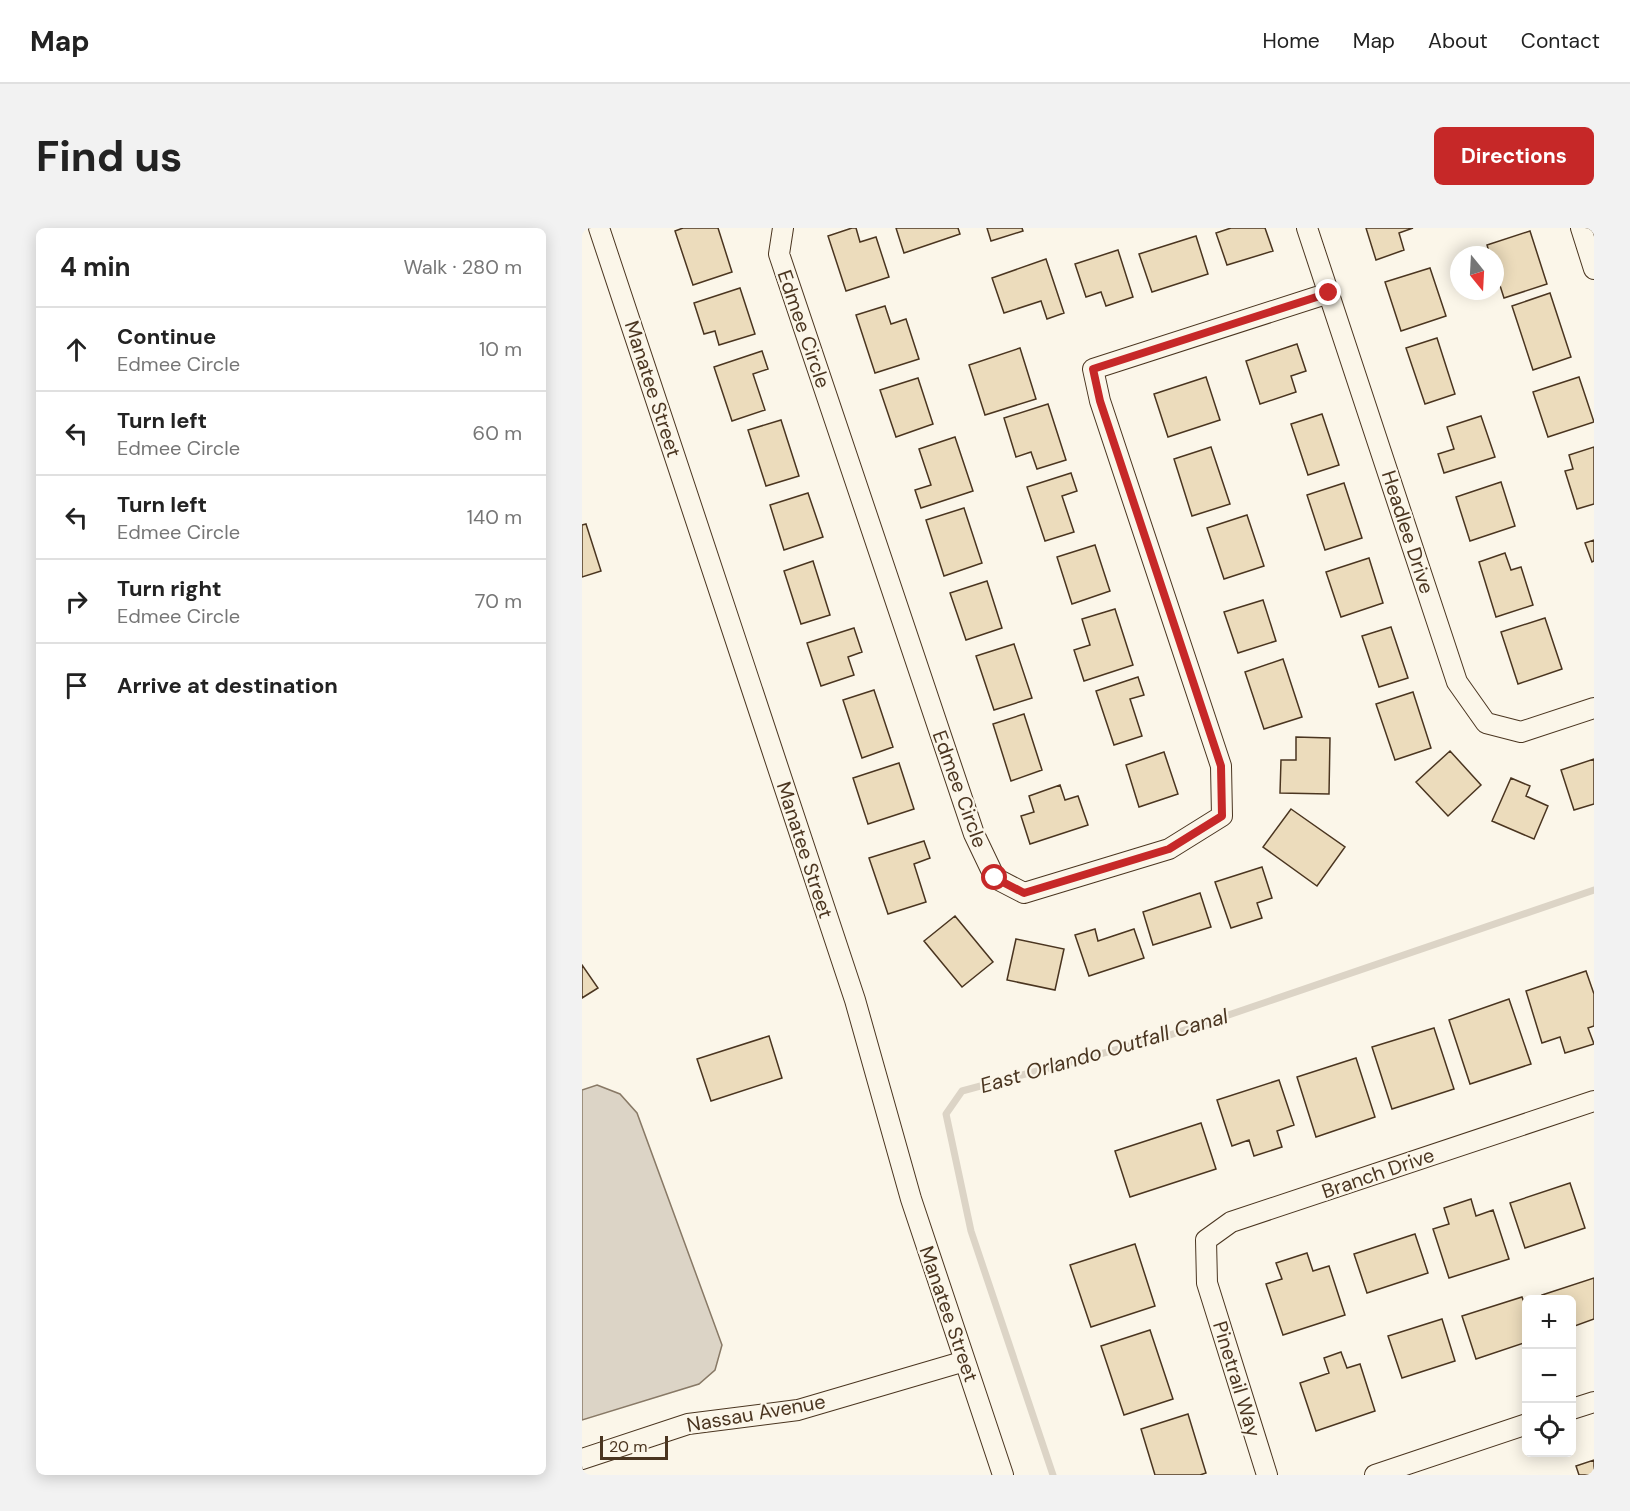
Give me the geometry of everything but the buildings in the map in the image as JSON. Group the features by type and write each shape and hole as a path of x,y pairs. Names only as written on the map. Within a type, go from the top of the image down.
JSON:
{"street":[{"name":"Manatee Street","path":"599,228 855,1000 910,1199 1003,1475"},
{"name":"Edmee Circle","path":"783,228 779,254 974,834 995,878 1024,893 1169,849 1222,816 1221,766 1100,401 1093,369 1329,293"},
{"name":"Headlee Drive","path":"1307,228 1457,682 1486,723 1521,732 1594,708"},
{"path":"1581,228 1594,268"},
{"name":"Branch Drive","path":"1207,1283 1206,1240 1231,1222 1594,1101"},
{"name":"Pinetrail Way","path":"1207,1283 1267,1475"},
{"name":"Nassau Avenue","path":"582,1459 688,1424 798,1410 965,1361"},
{"path":"1576,1408 1594,1402"},
{"path":"1375,1475 1522,1426"}],"shaded area":[{"path":"597,1085 620,1094 637,1113 722,1345 715,1370 699,1384 582,1420 582,1090"}],"waterway":[{"name":"East Orlando Outfall Canal","path":"1053,1475 971,1231 946,1114 962,1091 1167,1036 1594,890"}],"route":[{"path":"995,878 1024,893 1169,849 1222,816 1221,766 1100,401 1093,369 1329,293"}]}
